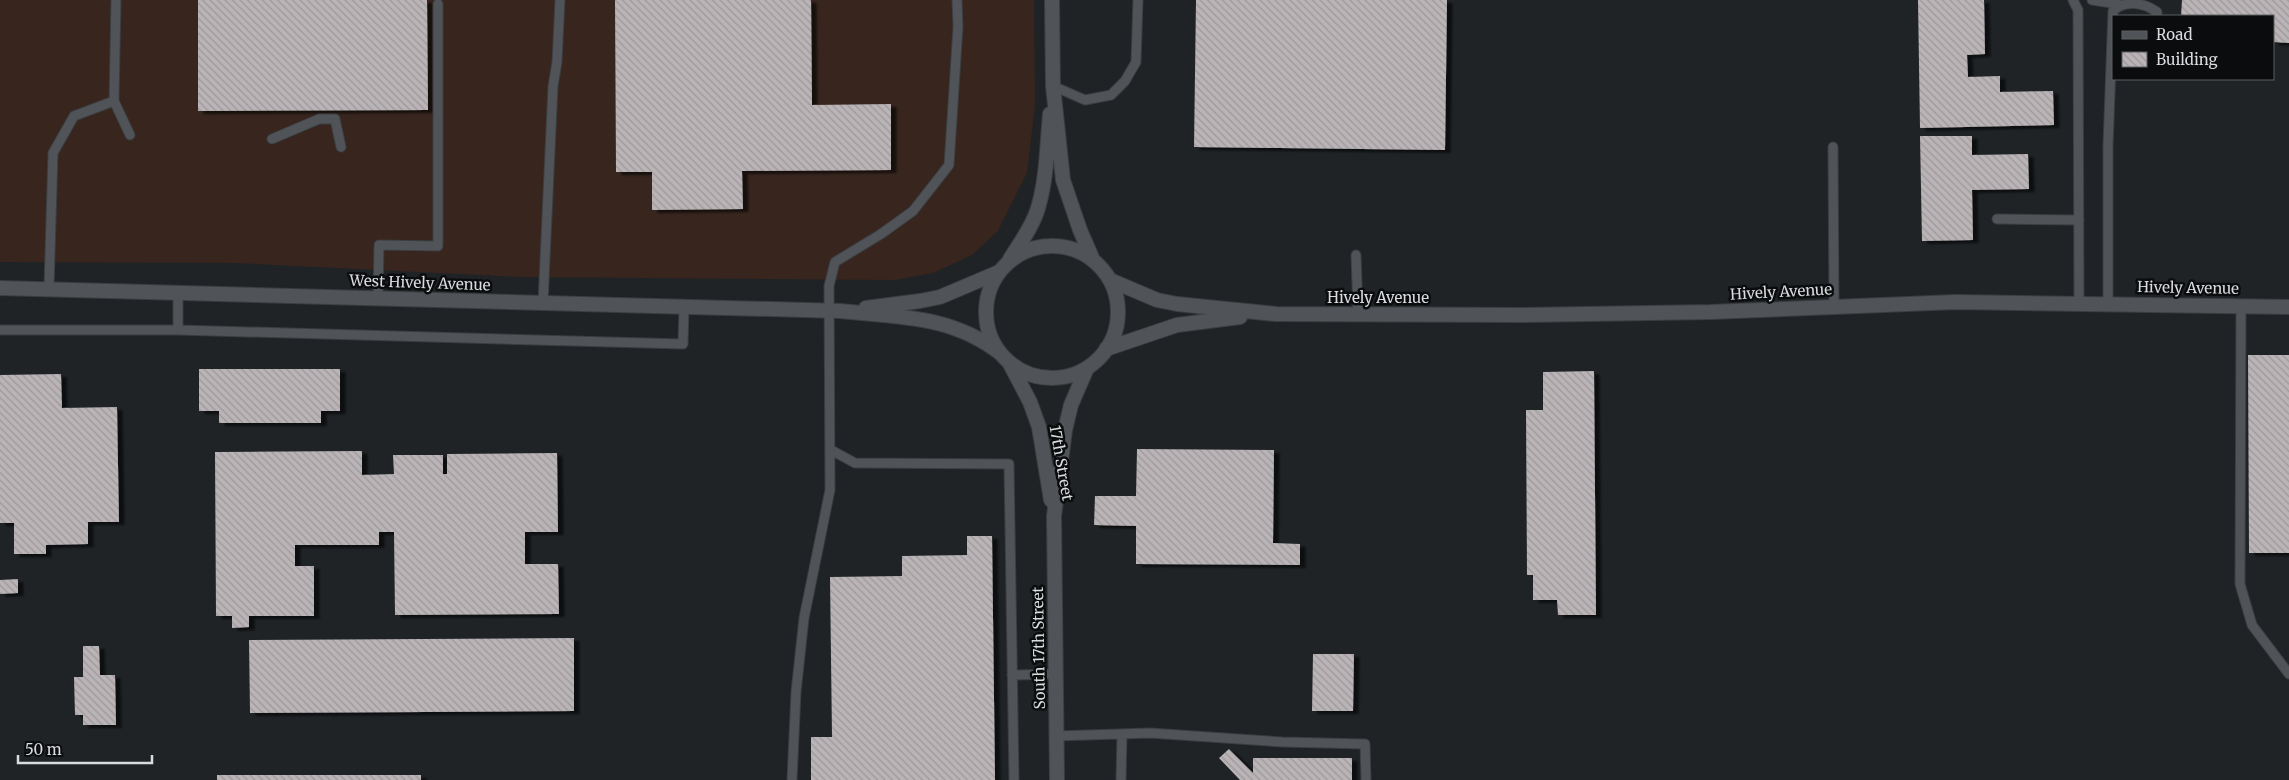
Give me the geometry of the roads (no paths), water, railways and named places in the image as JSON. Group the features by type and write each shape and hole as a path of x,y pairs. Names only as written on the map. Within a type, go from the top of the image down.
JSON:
{"street":[{"path":"834,311 938,322 973,335 1031,374 1044,377 1074,374 1087,368 1106,349 1113,336 1118,308 1110,280 1093,260 1080,230 1063,180 1053,86 1052,0"},
{"path":"1004,357 989,332 986,319 988,293 1028,231 1038,208 1043,187 1053,86"},
{"path":"834,311 927,300 948,294 1003,268 1026,251 1047,246 1070,249 1093,260"},
{"name":"Hively Avenue","path":"1110,280 1157,300 1178,304 1276,314 1521,316 1691,313 1956,302 2079,302 2289,307"},
{"name":"West Hively Avenue","path":"0,288 834,311"},
{"name":"Hively Avenue","path":"1106,349 1177,325 1276,314"},
{"name":"17th Street","path":"1004,357 1030,402 1040,427 1054,516"},
{"name":"17th Street","path":"1054,516 1064,430 1071,405 1087,368"},
{"name":"South 17th Street","path":"1054,516 1057,780"}],"lane":[{"path":"116,0 114,101 130,135"},
{"path":"543,303 553,86 557,62 560,0"},
{"path":"792,780 796,692 804,618 830,490 834,311 829,286 835,262 882,234 913,211 949,166 958,27 957,0"},
{"path":"1053,86 1085,100 1111,95 1125,81 1136,62 1138,0"},
{"path":"2073,0 2078,10 2079,302"},
{"path":"2092,0 2118,4 2129,1 2146,4 2157,12 2157,15"},
{"path":"378,298 379,245 438,246 438,4"},
{"path":"2113,15 2113,11 2118,4"},
{"path":"2108,303 2112,36"},
{"path":"2110,86 2118,80"},
{"path":"49,288 53,153 74,116 114,101"},
{"path":"272,139 319,119 335,119 341,147"},
{"path":"1833,147 1834,306"},
{"path":"1997,219 2079,220"},
{"path":"1356,255 1358,314"},
{"path":"178,292 178,330"},
{"path":"2241,306 2240,584 2252,625 2289,674"},
{"path":"0,330 178,330 683,344 684,307"},
{"path":"831,450 855,464 1009,464 1014,780"},
{"path":"1012,675 1056,674"},
{"path":"1056,736 1150,733 1282,742 1365,744 1366,780"},
{"path":"1121,780 1122,734"}]}
